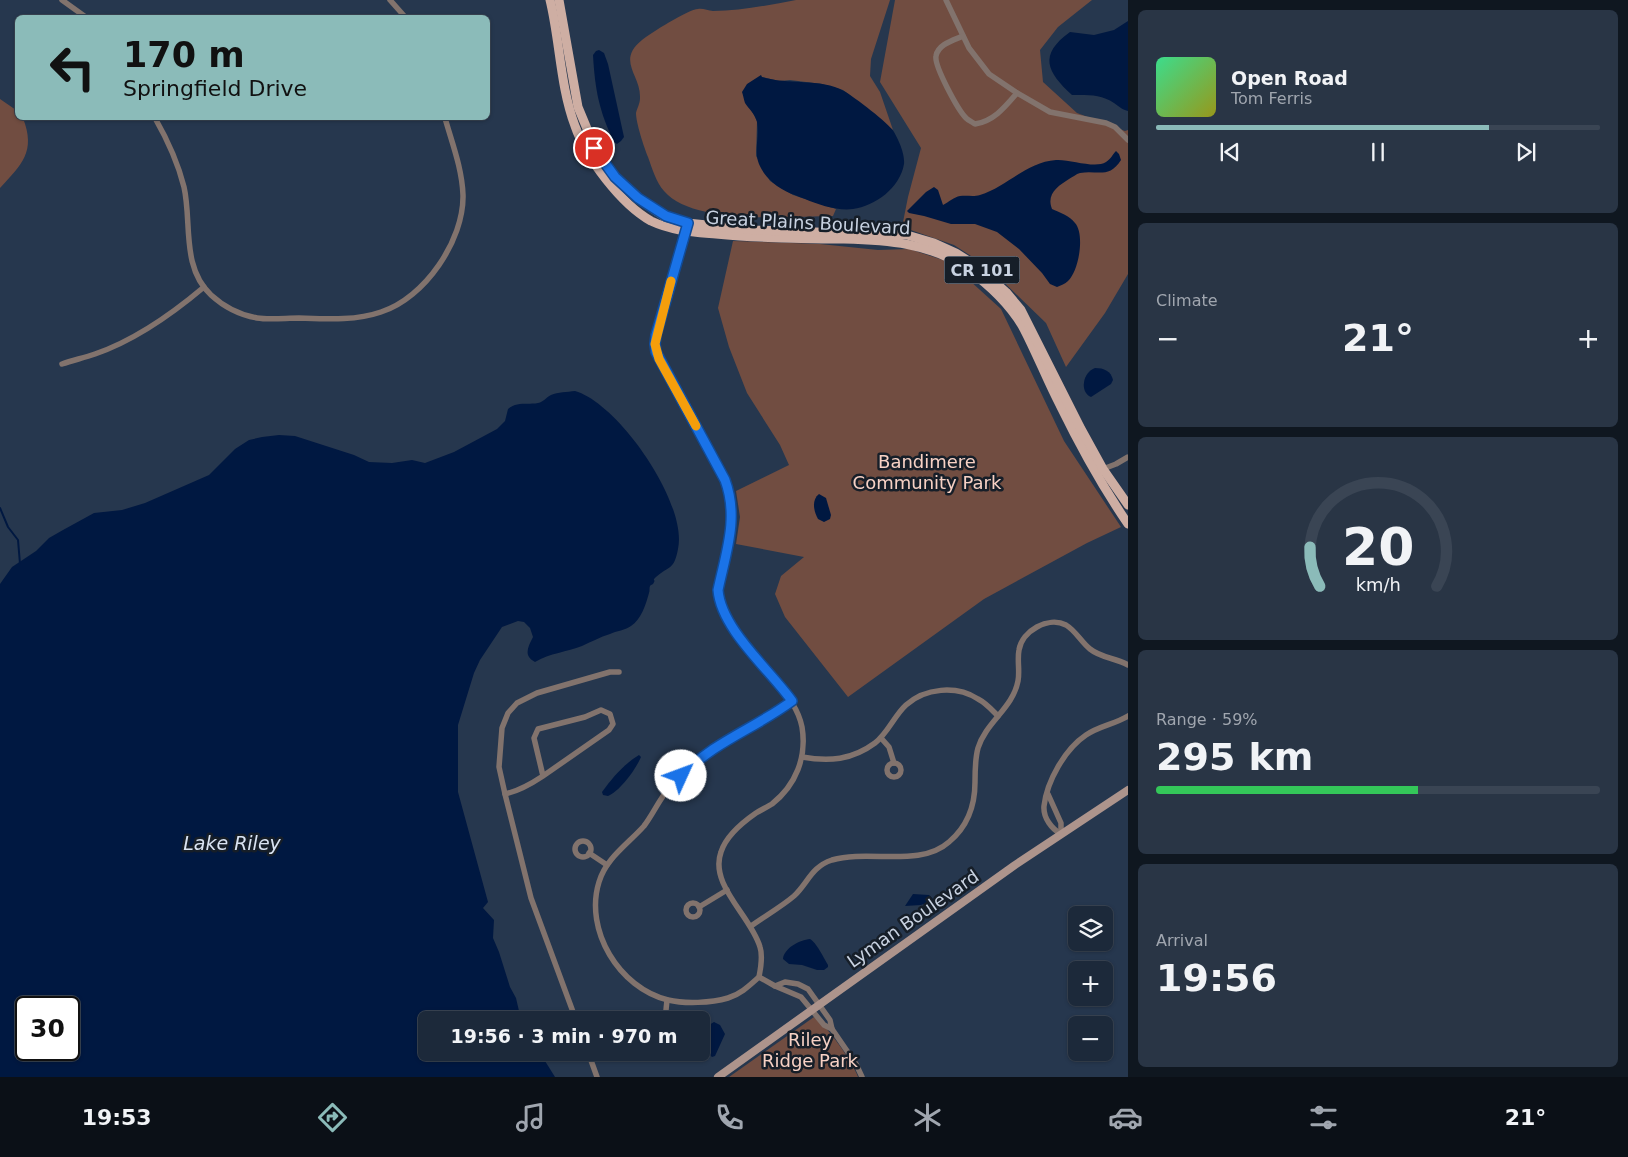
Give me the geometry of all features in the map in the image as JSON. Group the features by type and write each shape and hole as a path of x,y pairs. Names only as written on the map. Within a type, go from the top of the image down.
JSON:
{"main road":[{"name":"Great Plains Boulevard","path":"558,2 578,107 594,148 615,177 638,198 687,228 770,238 894,242 916,246 940,254 966,268 992,290 1023,328 1074,434 1128,524"},
{"name":"Great Plains Boulevard","path":"687,228 907,235 934,243 956,253 978,267 1006,292 1021,310 1081,429 1103,468 1128,505"}],"street":[{"path":"62,0 82,15"},
{"path":"390,0 403,15"},
{"path":"946,0 968,48 989,74 1050,112 1106,123 1115,127 1128,140"},
{"path":"963,36 939,48 936,56 937,65 949,91 965,118 975,124 987,121 1001,112 1017,93"},
{"path":"156,120 167,139 184,188 190,249 194,269 209,294 226,307 258,318 328,320 361,317 382,312 402,302 443,261 453,243 463,197 462,175 446,120"},
{"path":"687,228 655,344 659,359 725,480 730,494 732,522 718,590 719,601 735,630 792,701 801,725 804,741 802,757 788,789 771,805 756,813 742,824 732,834 721,851 718,870 727,890 751,926 760,947 762,960 759,977 740,993 728,998 690,1002 667,1000 643,988 630,978 604,948 596,923 595,905 599,882 612,858 644,825 669,788 693,763 732,736 774,714 792,701"},
{"path":"62,364 95,354 135,336 178,308 204,287"},
{"path":"1103,468 1116,464 1128,457"},
{"path":"751,926 796,895 814,870 822,864 832,860 856,856 920,856 937,851 949,843 967,820 973,803 975,761 978,747 984,734 1013,697 1018,680 1019,649 1029,632 1038,626 1050,622 1064,624 1074,630 1090,649 1128,665"},
{"path":"573,1011 531,898 504,794 499,767 502,728 508,713 517,703 537,693 610,672 619,672"},
{"path":"802,757 827,760 841,759 864,750 881,738 906,705 917,697 929,692 959,691 976,697 998,716"},
{"path":"504,794 523,789 543,776 609,730 614,724 610,714 601,710 585,717 538,729 534,738 543,776"},
{"path":"1048,794 1061,824 1061,834 1053,830 1044,807 1048,794 1056,772 1065,754 1086,734 1128,716"},
{"path":"881,738 889,747 894,763"},
{"name":"Lyman Boulevard","path":"718,1077 992,882 1128,790"},
{"path":"589,853 607,865"},
{"path":"699,906 727,890"},
{"path":"759,977 801,997 824,1025 832,1029"},
{"path":"776,986 786,982 808,988 830,1020 832,1029 856,1064 862,1077"},
{"path":"665,1011 667,1000"},
{"path":"591,1061 597,1077"}],"green space":[{"path":"796,0 890,0 871,59 870,76 880,92 893,130 843,90 822,84 790,80 779,81 762,77 746,103 757,121 756,156 770,181 793,195 836,209 833,216 744,217 697,210 678,202 664,191 659,183 640,135 636,113 640,100 639,90 630,62 634,48 652,33 693,10 734,10"},
{"path":"895,0 1092,0 1058,27 1040,50 1043,82 1077,113 1125,131 1128,130 1128,274 1105,313 1066,367 1046,323 988,267 954,245 902,227 921,148 880,82"},
{"path":"0,99 15,109 15,120 24,120 28,140 25,157 15,172 0,188"},
{"name":"Bandimere Community Park","path":"733,241 820,244 878,250 909,249 943,260 969,280 1001,309 1064,441 1121,527 1087,543 984,599 848,697 785,617 775,594 781,576 804,557 736,544 740,517 736,491 789,465 780,445 747,393 729,347 718,308"},
{"name":"Riley Ridge Park","path":"814,1017 826,1028 839,1045 858,1077 729,1077"}],"water":[{"path":"1128,21 1128,111 1104,98 1072,95 1063,87 1052,71 1050,56 1053,48 1070,32 1094,35 1114,30"},
{"path":"599,50 604,53 608,64 624,137 617,144 614,142 601,110 597,90 593,55"},
{"path":"761,75 762,77 782,81 825,84 835,87 849,94 879,117 894,132 904,156 902,173 892,188 870,204 847,209 816,203 786,191 773,183 759,164 757,158 757,122 745,103 742,92 747,84"},
{"path":"1116,151 1121,160 1112,170 1108,172 1079,173 1061,185 1052,195 1052,209 1073,221 1080,235 1078,261 1072,276 1064,284 1057,287 1050,284 1019,249 997,232 975,224 951,224 907,211 926,192 934,187 938,190 943,205 954,198 977,196 990,191 1035,165 1056,160 1101,164 1108,161"},
{"path":"1095,368 1107,371 1111,374 1113,380 1111,384 1091,397 1085,391 1084,382 1091,370"},
{"name":"Lake Riley","path":"575,391 592,399 611,414 629,434 661,482 672,507 678,529 678,549 673,564 654,579 653,584 650,586 643,611 638,620 629,627 535,662 531,660 528,654 528,648 533,637 530,628 524,622 518,621 502,627 480,660 474,673 458,725 458,792 488,902 483,908 494,920 493,938 510,987 516,998 519,1011 418,1011 418,1061 545,1061 555,1077 0,1077 0,584 12,567 36,551 49,538 94,513 122,510 145,503 209,475 235,449 249,440 279,435 295,436 354,455 369,462 392,463 412,460 425,463 454,452 497,429 505,421 508,409 511,407 519,404 542,402 549,396"},
{"path":"819,494 826,498 831,515 830,519 824,522 818,519 814,510 815,499"},
{"path":"639,755 641,757 639,762 622,785 608,796 603,795 602,792 614,776"},
{"path":"913,894 929,895 934,900 921,905 905,906"},
{"path":"810,939 828,965 824,970 789,964 783,959 786,951 793,945"},
{"path":"714,1022 720,1025 725,1034 715,1056 712,1057 710,1055 710,1024"}],"waterway":[{"path":"0,508 8,527 18,540 20,564"}],"slow traffic":[{"path":"671,281 656,335 656,352 696,426"}],"route":[{"path":"594,148 615,177 638,198 666,216 688,223 656,335 656,352 725,480 730,494 732,522 718,590 719,601 735,630 792,701 774,714 714,747 693,763 681,776"}]}
